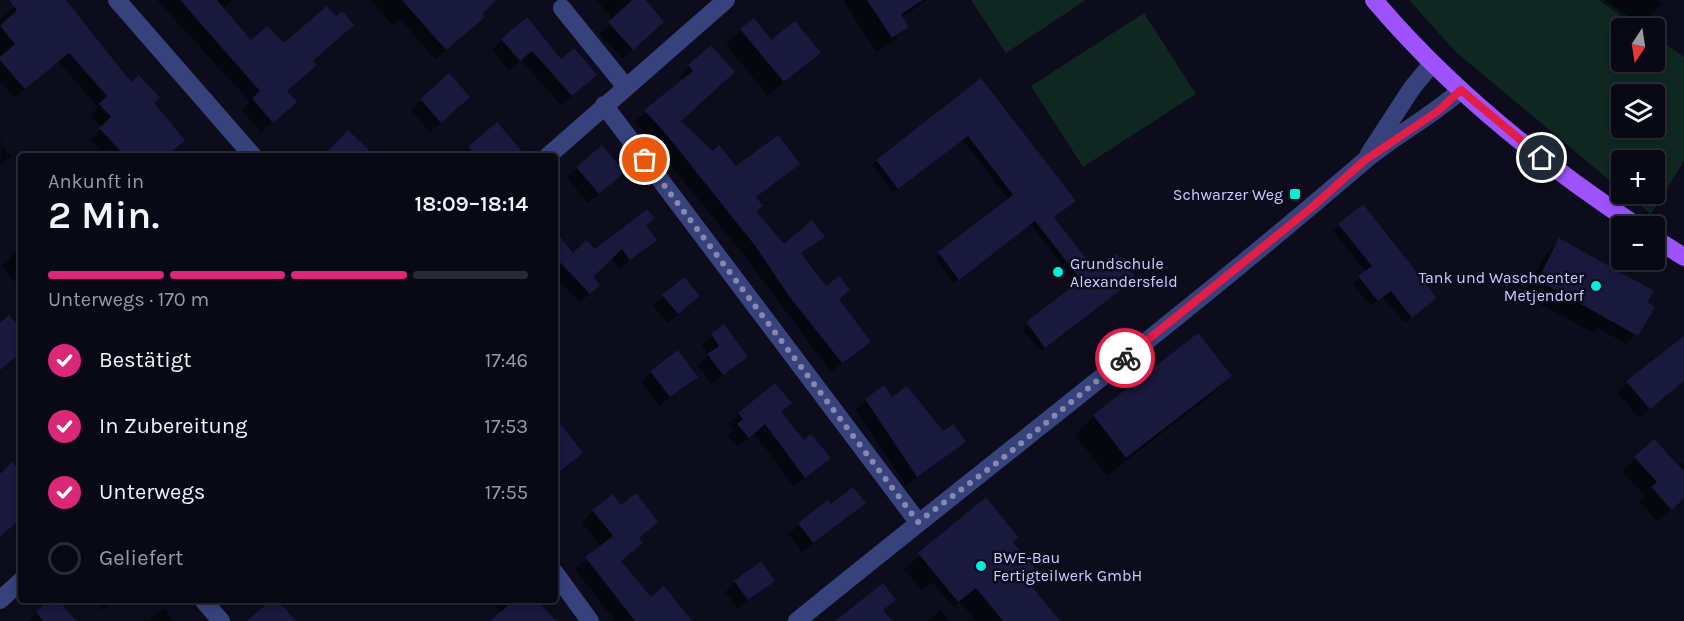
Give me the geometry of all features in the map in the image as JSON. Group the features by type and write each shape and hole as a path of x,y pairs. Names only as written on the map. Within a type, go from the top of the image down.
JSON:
{"main road":[{"path":"1374,0 1431,65 1578,187 1622,216"},
{"path":"1665,245 1684,257"}],"street":[{"path":"117,0 251,153"},
{"path":"551,153 625,86 726,0"},
{"path":"562,8 625,86"},
{"path":"1365,160 1412,88 1431,65"},
{"path":"797,621 1311,208 1365,160 1438,111 1454,85"},
{"path":"604,105 918,522"},
{"path":"558,577 590,621"},
{"path":"0,600 18,584"},
{"path":"205,603 220,621"}],"green space":[{"path":"971,0 1086,0 1006,53"},
{"path":"1409,0 1605,0 1631,18 1611,18 1611,72 1665,72 1665,43 1684,57 1684,161 1665,192 1665,150 1611,150 1611,182 1456,52"},
{"path":"1144,13 1196,94 1083,167 1031,86"},
{"path":"1638,204 1657,204 1651,214"}],"building":[{"path":"9,0 66,0 131,82 139,75 160,98 154,103 185,140 170,153 122,153 99,128 111,117 99,104 107,96 69,53 25,89 0,60 0,57 15,44 0,26 17,10"},
{"path":"180,0 217,0 251,40 267,26 284,43 327,6 336,16 342,11 354,25 313,61 317,65 287,91 297,102 273,123 252,98 260,91"},
{"path":"402,0 496,0 482,14 485,17 446,50"},
{"path":"632,0 646,0 664,22 633,50 608,22"},
{"path":"867,0 923,0 901,14 909,27 892,38"},
{"path":"527,17 561,59 574,48 597,75 572,96 532,51 520,61 501,39"},
{"path":"754,18 771,40 795,21 821,53 784,82 740,29"},
{"path":"711,45 735,72 681,121 713,151 719,145 736,166 778,135 800,164 756,197 763,206 756,211 784,244 812,220 825,237 801,253 826,286 839,276 850,290 839,299 871,342 842,363 789,296 756,247 666,134 644,110 693,71 688,65"},
{"path":"449,73 470,97 441,123 420,99"},
{"name":"Grundschule Alexandersfeld","path":"981,78 1076,201 1054,217 1095,270 1116,253 1136,278 1045,348 1026,322 1081,280 1035,221 959,280 938,252 1013,195 968,136 898,189 876,160"},
{"path":"497,122 523,153 473,153 468,147"},
{"path":"348,130 372,153 326,153"},
{"path":"602,145 625,172 599,194 576,167"},
{"path":"1363,204 1437,298 1412,318 1391,291 1378,301 1358,276 1372,266 1338,224"},
{"path":"647,209 655,218 646,226 657,240 630,260 622,249 593,277 600,285 590,294 558,260 558,235 573,253 586,240 595,249"},
{"name":"Tank und Waschcenter Metjendorf","path":"1559,238 1611,267 1611,270 1616,270 1654,291 1647,302 1655,307 1638,336 1538,280"},
{"path":"684,277 700,296 678,314 662,295"},
{"path":"9,315 18,325 18,355 0,370 0,323"},
{"path":"724,324 748,357 723,375 707,354 719,346 711,334"},
{"path":"1198,333 1232,376 1126,458 1093,415"},
{"path":"1684,336 1684,381 1650,409 1626,381"},
{"path":"678,350 698,377 670,397 650,371"},
{"path":"775,383 792,403 781,412 804,440 811,434 831,458 805,478 765,424 749,438 737,424 743,419 738,413"},
{"path":"884,385 892,397 907,386 943,431 953,424 966,442 917,477 865,399"},
{"path":"558,421 583,453 558,473"},
{"path":"1654,439 1684,471 1684,498 1672,510 1651,487 1657,482 1634,457"},
{"path":"12,462 18,469 18,521 0,537 0,474"},
{"path":"853,487 866,503 813,543 798,523 828,500 831,504"},
{"path":"636,493 658,522 639,538 643,543 621,561 651,597 664,586 692,621 635,621 585,557 613,536 592,510 613,494 621,505"},
{"name":"BWE-Bau Fertigteilwerk GmbH","path":"986,497 1018,537 1013,542 1044,579 1033,588 1060,621 1003,621 976,588 958,602 918,553"},
{"path":"761,561 775,581 748,600 734,581"},
{"path":"883,583 896,600 883,610 892,621 835,621"},
{"path":"46,603 61,603 76,621 43,621 36,612"},
{"path":"268,603 280,603 296,621 247,621"},
{"path":"511,603 540,603 556,621 490,621"}],"way so far":[{"path":"645,160 918,522 1003,458 1125,358"}],"place":[{"name":"Schwarzer Weg","path":"1295,194"},
{"name":"Grundschule Alexandersfeld","path":"1058,272"},
{"name":"Tank und Waschcenter Metjendorf","path":"1596,286"},
{"name":"BWE-Bau Fertigteilwerk GmbH","path":"981,566"}],"route":[{"path":"1125,358 1311,208 1365,160 1438,111 1461,90 1542,158"}]}
